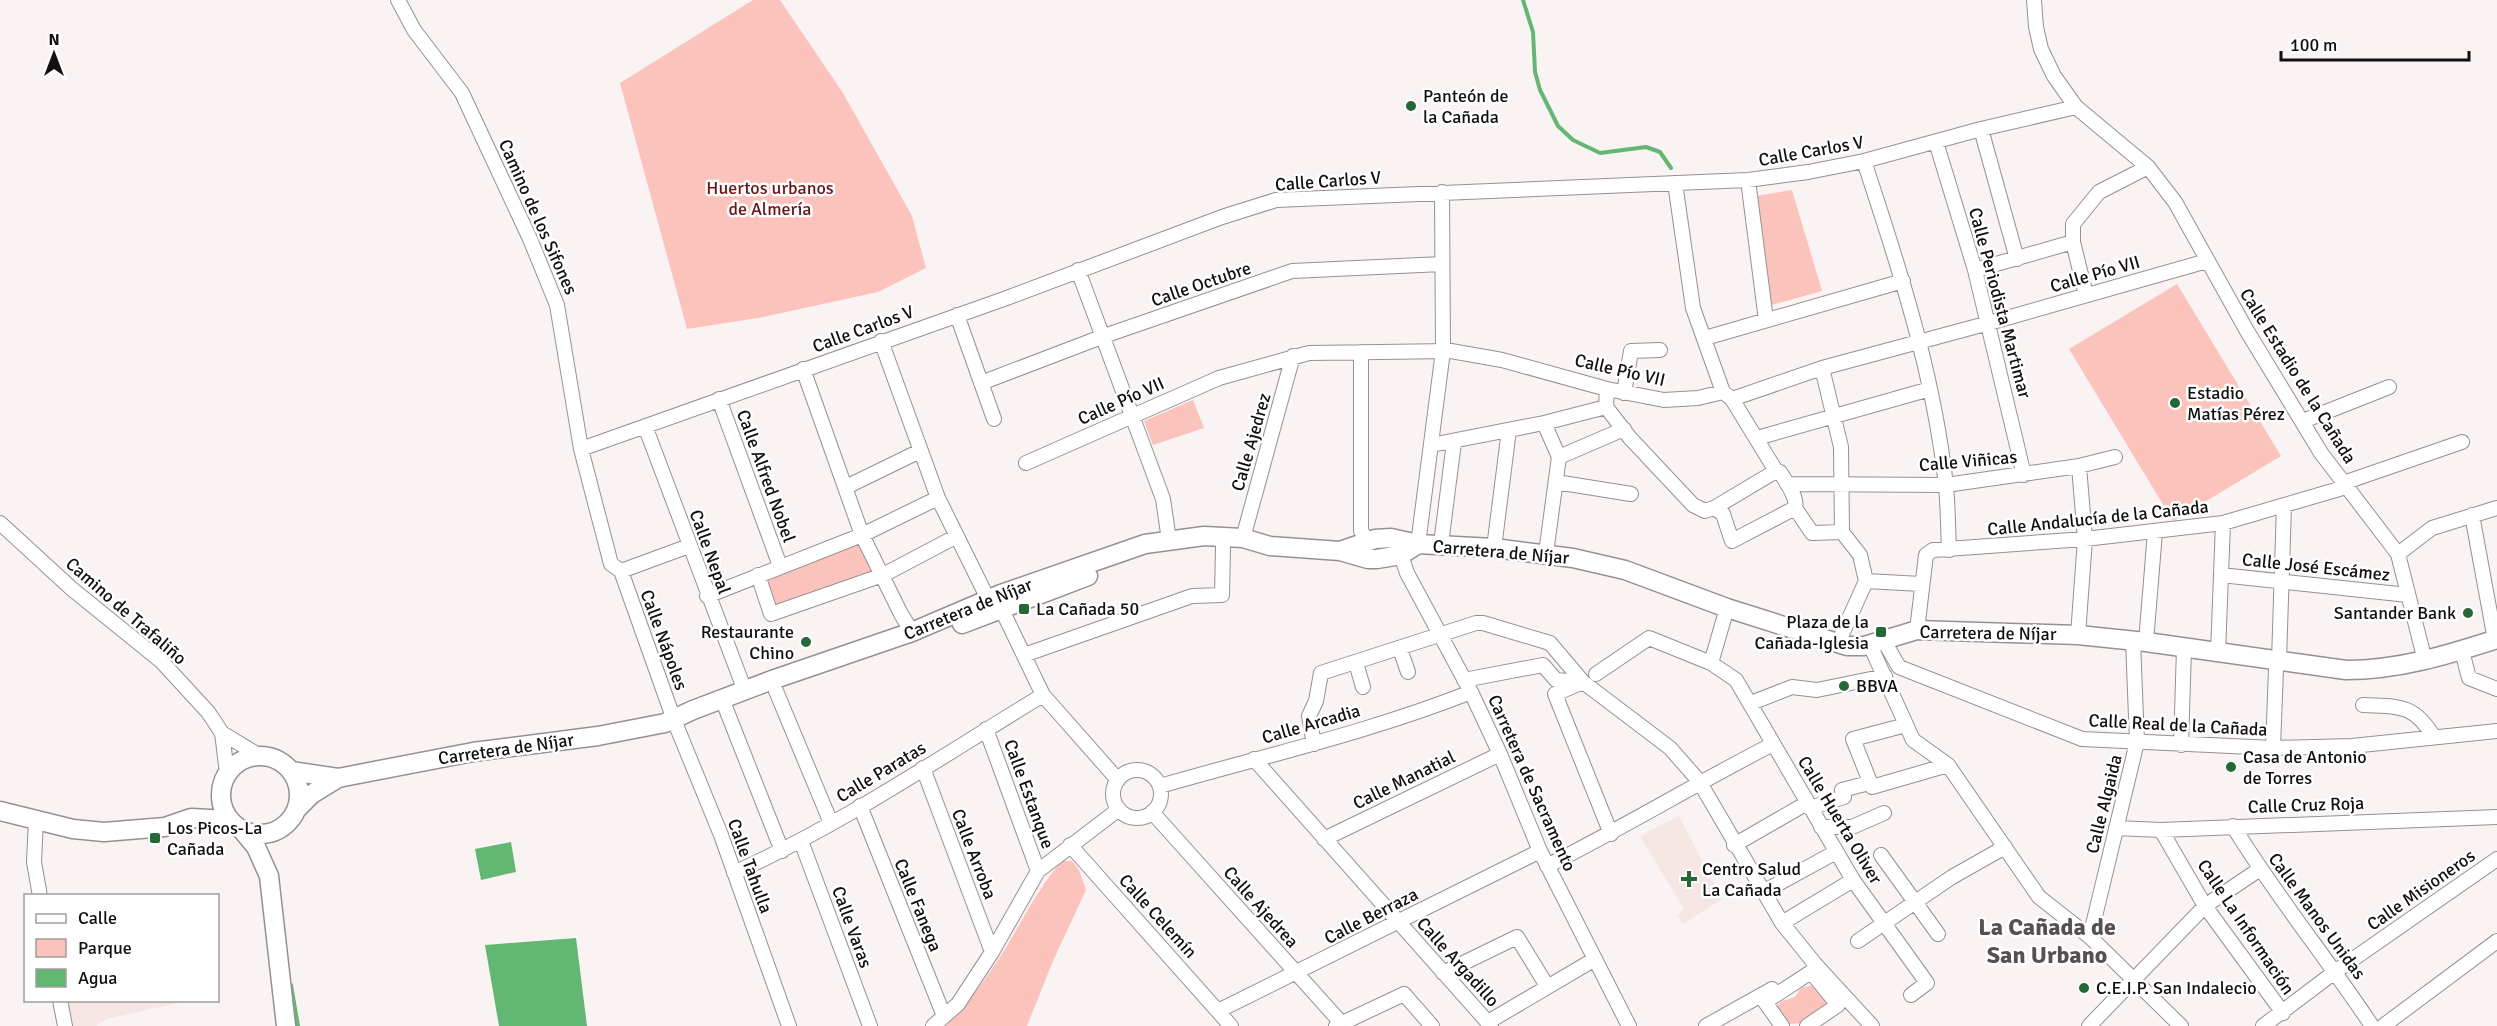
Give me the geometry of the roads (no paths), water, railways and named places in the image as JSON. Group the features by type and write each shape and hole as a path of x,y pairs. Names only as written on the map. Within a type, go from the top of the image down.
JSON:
{"main road":[{"name":"Carretera de Níjar","path":"297,810 312,794 338,778 430,759 598,736 674,720 693,719 726,709 995,604 1121,551 1169,540 1204,536 1244,538 1270,546"},
{"name":"Carretera de Níjar","path":"674,720 693,710 912,632 1144,556 1170,550 1223,547 1270,546 1340,550 1367,548 1391,538 1406,548 1441,544 1546,553 1625,570 1728,608 1847,646 1877,643 1917,630 2078,635 2346,670 2371,670 2425,661 2496,639"},
{"path":"269,876 256,847 222,806 221,790 227,772 242,760 260,756 272,758 291,771 299,789 297,810 283,827 273,852 269,876 286,1026"},
{"name":"Carretera de Níjar","path":"291,771 338,778"},
{"path":"0,811 73,829 104,832 165,826 191,818 221,790"},
{"path":"191,818 236,825 263,834 283,827"}],"street":[{"name":"Camino de los Sifones","path":"398,0 414,30 462,93 530,239 557,305 581,449 611,564 621,572"},
{"name":"Calle Estadio de la Cañada","path":"2034,0 2036,27 2041,48 2054,76 2076,107 2148,167 2175,202 2207,261 2321,453 2398,554 2425,661"},
{"name":"Calle Carlos V","path":"581,449 957,315 1222,217 1276,200 1749,180 1864,161 1981,129 2076,107"},
{"path":"1981,129 2017,259"},
{"name":"Calle Periodista Martimar","path":"1936,142 1975,270 2024,475"},
{"path":"1864,161 1903,281 1930,389 1946,485 1949,550"},
{"path":"2086,295 2073,242 2073,224 2099,192 2148,167"},
{"path":"1749,180 1766,320"},
{"path":"1675,183 1693,308 1728,395 1776,471 1780,472 1796,503 1795,508 1812,533 1842,532"},
{"path":"1406,548 1431,445 1443,351 1442,192"},
{"path":"1975,270 2073,242"},
{"name":"Calle Pío VII","path":"1026,462 1219,378 1310,353 1443,351 1502,360 1607,389 1664,400 1728,395 1919,341 1989,324 2207,261"},
{"name":"Calle Octubre","path":"981,383 1104,336 1292,271 1442,264"},
{"path":"1078,270 1162,499 1169,540"},
{"path":"1705,338 1903,281"},
{"path":"957,315 994,419"},
{"path":"881,341 938,498 957,536 1024,655 1043,694 1118,780"},
{"path":"1624,393 1631,351 1660,350"},
{"path":"1361,352 1361,531 1367,548"},
{"name":"Calle Ajedrez","path":"1244,538 1293,356"},
{"path":"1822,368 1841,447 1842,532 1860,555 1866,581 1838,643"},
{"path":"803,369 862,535 900,614 912,632"},
{"path":"2303,421 2389,387"},
{"path":"1607,389 1606,407 1693,505 1705,512 1776,471"},
{"path":"1757,438 1930,389"},
{"name":"Calle Alfred Nobel","path":"718,399 780,566"},
{"path":"1431,445 1544,423 1606,407"},
{"path":"1544,423 1559,457 1546,553"},
{"name":"Calle Nepal","path":"645,426 688,546 745,691"},
{"path":"1559,457 1624,429"},
{"path":"1494,548 1509,430"},
{"path":"1441,544 1454,442"},
{"name":"Calle Andalucía de la Cañada","path":"1917,630 1926,555 1934,550 2085,539 2223,523 2346,487 2349,481 2462,442"},
{"path":"846,487 920,451"},
{"name":"Calle Viñicas","path":"1787,484 1946,485 2079,466 2115,457"},
{"path":"2078,635 2085,539 2079,466"},
{"path":"1556,482 1631,494"},
{"path":"707,596 862,535 938,498"},
{"path":"2273,748 2276,669 2279,661 2284,505"},
{"path":"1714,508 1723,514 1732,541 1795,508"},
{"path":"2398,554 2432,528 2497,508"},
{"path":"2472,515 2496,639"},
{"name":"Camino de Trafaliño","path":"0,523 72,589 161,661 208,712 222,733 260,756"},
{"path":"2218,653 2223,523"},
{"name":"Calle Algaida","path":"2090,937 2137,742 2140,642 2155,532"},
{"path":"758,575 771,614 883,575 957,536"},
{"path":"621,572 688,546"},
{"path":"1024,655 1192,596 1222,595 1223,547"},
{"name":"Carretera de Sacramento","path":"1406,548 1407,573 1468,686 1500,754 1547,866 1629,1026"},
{"name":"Calle Nápoles","path":"621,572 674,720"},
{"name":"Calle José Escámez","path":"2221,575 2408,595"},
{"path":"1866,581 1922,584"},
{"path":"1711,663 1728,608"},
{"path":"1314,744 1309,716 1316,701 1321,673 1476,623 1483,623 1550,644 1582,682 1670,748 1700,782 1734,845 1782,923 1815,964 1872,1026"},
{"name":"Calle Huerta Oliver","path":"1596,674 1649,639 1711,663 1736,680 1853,880 1927,982 1911,995"},
{"path":"1877,643 1885,676 1913,740 1948,765 2039,897 2090,937 2181,1026"},
{"name":"Calle Real de la Cañada","path":"1877,643 1899,667 2082,739 2273,748 2352,746 2497,731"},
{"path":"2181,745 2184,648"},
{"path":"1400,649 1408,672"},
{"path":"2462,651 2469,678 2497,689"},
{"path":"1356,663 1363,687"},
{"name":"Calle Arcadia","path":"1160,786 1314,744 1428,709 1468,686 1543,665 1556,680 1582,682"},
{"path":"1751,704 1792,687 1817,690 1885,676"},
{"path":"1582,682 1555,694 1611,834"},
{"path":"776,691 831,823"},
{"name":"Calle Paratas","path":"734,873 801,841 1043,694"},
{"path":"2363,705 2403,707 2423,719 2434,737"},
{"path":"726,709 782,851"},
{"name":"Calle Tahulla","path":"674,720 734,873 789,1026"},
{"path":"1906,725 1853,739 1872,787 1948,765"},
{"name":"Calle Estanque","path":"986,729 1038,871"},
{"name":"Camino de Trafaliño","path":"222,733 227,772"},
{"path":"1547,866 1611,834 1700,782 1773,744"},
{"name":"Calle Manatial","path":"1323,838 1500,754"},
{"name":"Calle Argadillo","path":"1254,759 1489,1024"},
{"name":"Calle Arroba","path":"922,768 992,952"},
{"path":"1141,770 1156,778 1160,786 1160,800 1152,812 1138,817 1119,810 1113,795 1118,780 1124,774 1141,770"},
{"path":"1734,845 1809,806 1844,797 1842,790 1869,783"},
{"name":"Calle Fanega","path":"860,806 944,1016"},
{"path":"933,1026 958,1004 992,952 1038,871 1119,810"},
{"name":"Calle Ajedrea","path":"1152,812 1341,1025"},
{"path":"1821,827 1852,826 1884,813"},
{"name":"Calle Cruz Roja","path":"2116,828 2161,830 2497,817"},
{"path":"36,820 34,862 40,894"},
{"name":"Calle Manos Unidas","path":"2233,826 2260,869 2336,971 2372,1026"},
{"name":"Calle La Información","path":"2161,830 2205,906 2283,1013"},
{"name":"Calle Varas","path":"801,841 870,1026"},
{"name":"Calle Celemín","path":"1070,845 1231,1026"},
{"path":"1858,941 1952,877 2005,848"},
{"name":"Calle Berraza","path":"1218,1011 1297,974 1540,851"},
{"path":"1762,892 1836,852"},
{"path":"1881,855 1938,934"},
{"name":"Calle Misioneros","path":"2263,1026 2336,971 2497,859"},
{"path":"2089,1026 2205,906 2260,869"},
{"path":"1782,923 1853,880"},
{"path":"1443,974 1517,937 1547,986"},
{"path":"2383,1026 2497,942"},
{"path":"1489,1024 1547,986 1595,959"},
{"path":"1706,1026 1815,964"},
{"path":"1782,1026 1765,1002 1811,972 1838,1005 1807,1026"},
{"path":"1341,1025 1404,994 1432,1026"},
{"path":"60,1002 65,1026"},
{"path":"1728,1014 1737,1026"}],"water":[{"path":"511,842 516,872 481,880 475,849"},
{"path":"576,938 587,1026 499,1026 485,945"}],"waterway":[{"path":"1523,0 1533,32 1535,72 1540,90 1558,126 1573,140 1600,153 1646,147 1660,152 1671,168"},
{"path":"291,985 298,1026"}],"place":[{"name":"Panteón de la Cañada","path":"1411,106"},
{"name":"Estadio Matías Pérez","path":"2175,403"},
{"name":"La Cañada 50","path":"1024,609"},
{"name":"Santander Bank","path":"2468,613"},
{"name":"Plaza de la Cañada-Iglesia","path":"1881,632"},
{"name":"Restaurante Chino","path":"806,642"},
{"name":"BBVA","path":"1844,686"},
{"name":"Casa de Antonio de Torres","path":"2231,767"},
{"name":"Los Picos-La Cañada","path":"155,838"},
{"name":"Centro Salud La Cañada","path":"1689,879"},
{"name":"C.E.I.P. San Indalecio","path":"2084,988"}],"district":[{"name":"La Cañada de San Urbano","path":"2047,941"}],"park label":[{"name":"Huertos urbanos de Almería","path":"770,198"}]}
